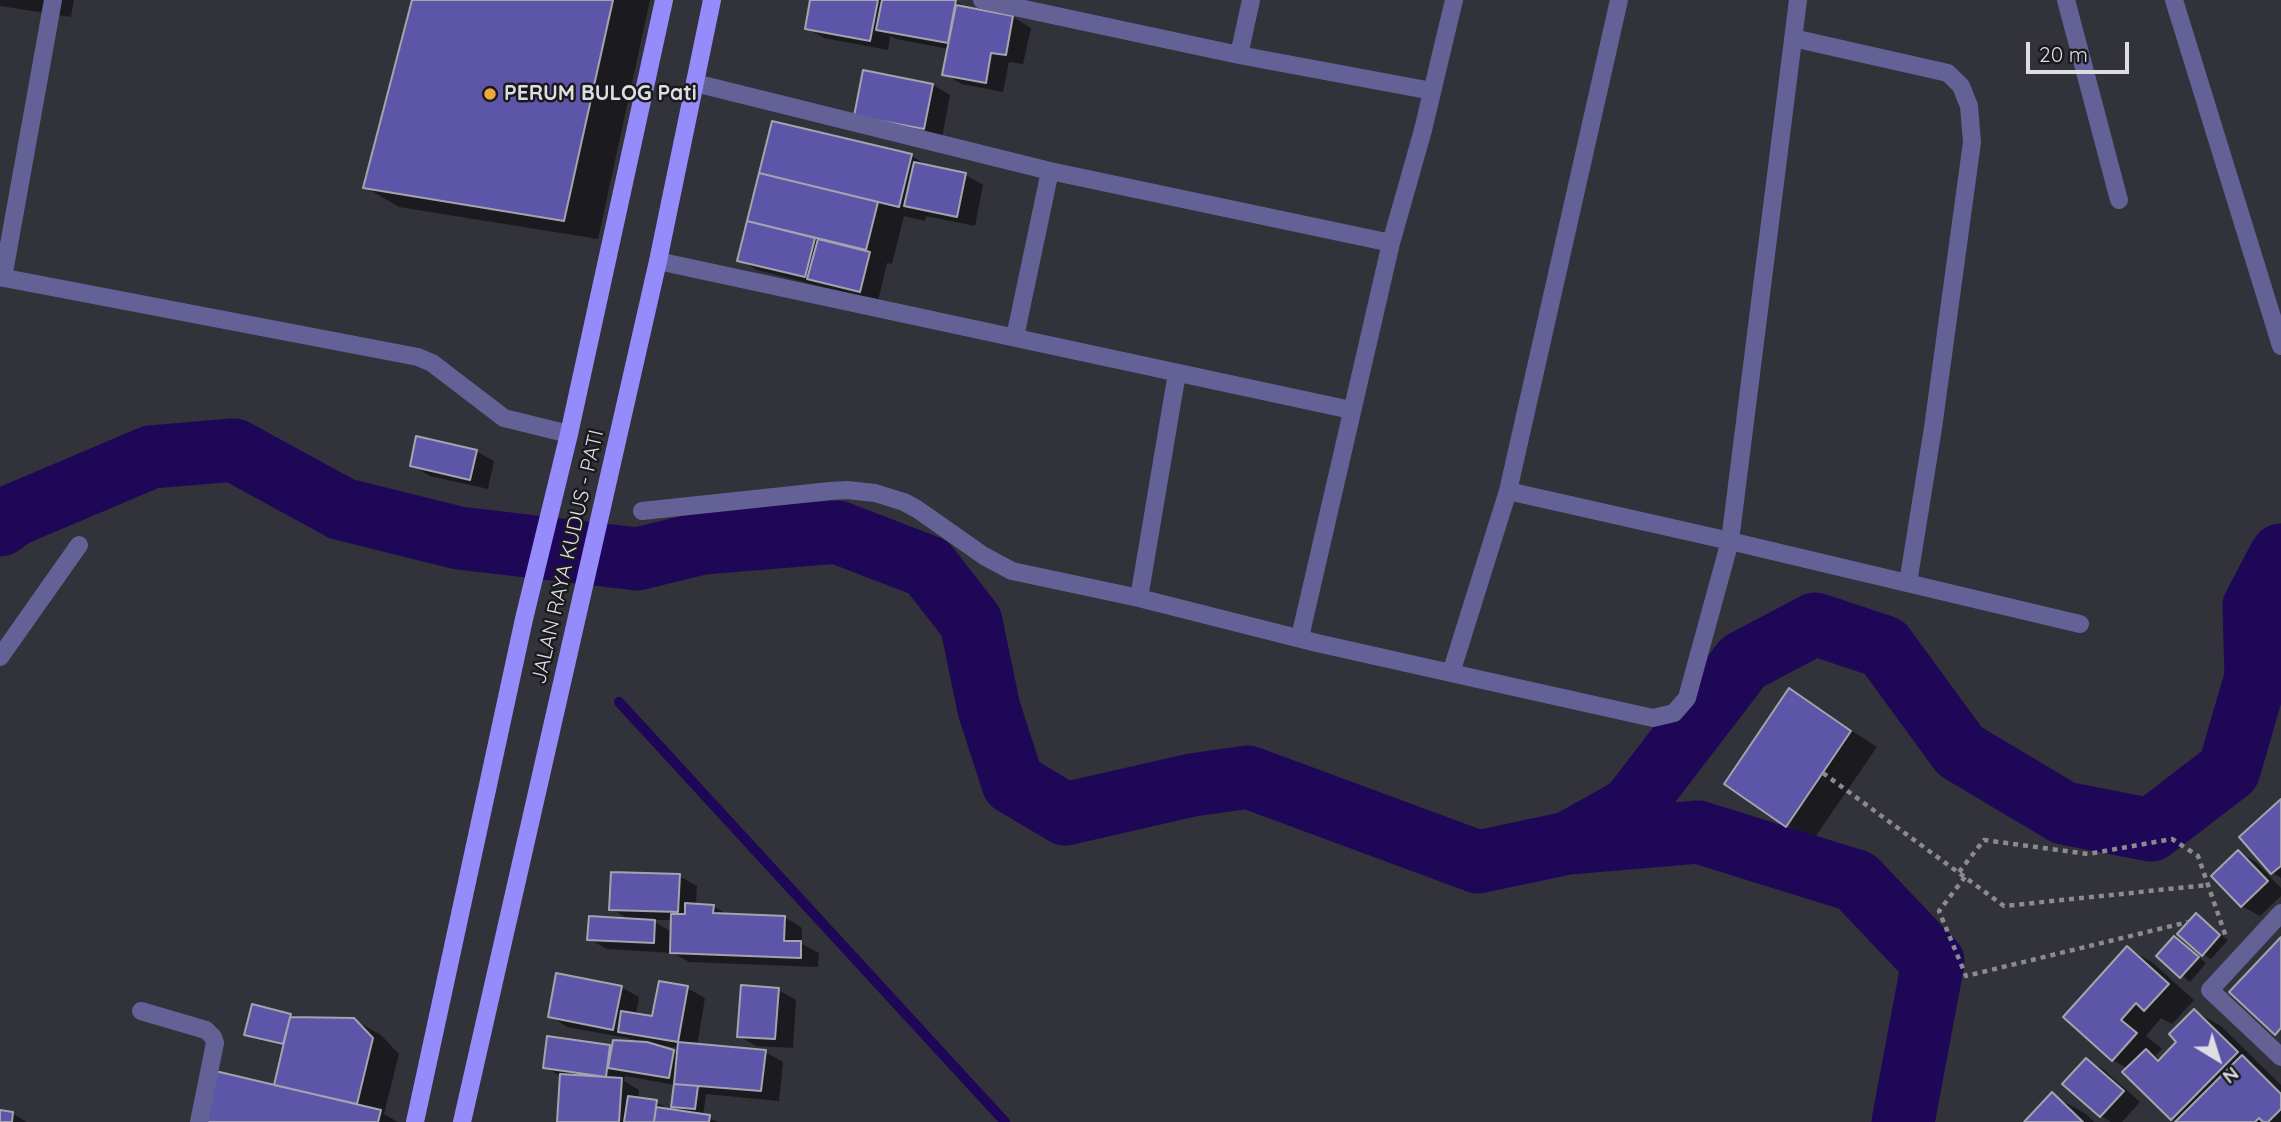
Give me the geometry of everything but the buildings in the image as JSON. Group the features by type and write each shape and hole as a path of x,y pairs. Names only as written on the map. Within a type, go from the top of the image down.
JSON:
{"main road":[{"name":"JALAN RAYA KUDUS - PATI","path":"415,1122 524,619 569,433 664,0"},
{"name":"JALAN RAYA KUDUS - PATI","path":"462,1122 578,621 658,261 712,0"}],"street":[{"path":"53,0 2,277 418,356 432,363 505,418 569,433"},
{"path":"982,0 1033,5 1239,55 1432,91"},
{"path":"1239,55 1251,0"},
{"path":"1300,637 1391,243 1454,0"},
{"path":"1451,673 1508,491 1619,0"},
{"path":"642,511 838,490 875,493 917,509 984,556 1012,570 1139,598 1317,643 1653,718 1674,713 1687,698 1730,541 1798,0"},
{"path":"2066,0 2119,200"},
{"path":"2174,0 2281,346"},
{"path":"1793,38 1948,74 1961,86 1969,106 1972,142 1933,428 1908,583"},
{"path":"695,83 1050,171 1391,243"},
{"path":"1015,337 1050,171"},
{"path":"658,261 1351,410"},
{"path":"1139,598 1177,373"},
{"path":"1508,491 2080,624"},
{"path":"0,657 79,545"},
{"path":"2281,913 2210,990 2281,1057"},
{"path":"141,1011 206,1030 213,1037 215,1043 199,1122"}],"path":[{"path":"1822,773 2004,906 2208,885"},
{"path":"1959,873 1984,841 2088,854 2172,839 2198,856 2228,941 2221,952 2234,964"},
{"path":"1965,877 1939,911 1966,976 2188,922"}],"waterway":[{"path":"0,525 14,515 151,457 234,450 342,509 459,538 637,559 703,543 837,532 928,567 971,622 989,709 1013,783 1065,814 1192,785 1248,777 1478,862 1568,843 1698,832 1856,881 1933,962 1903,1122"},
{"path":"1572,841 1631,808 1743,662 1815,624 1884,647 1960,751 2064,813 2151,830 2229,770 2256,677 2254,606 2281,555"},
{"path":"619,702 1005,1122"}],"place":[{"name":"PERUM BULOG Pati","path":"490,94"}]}
